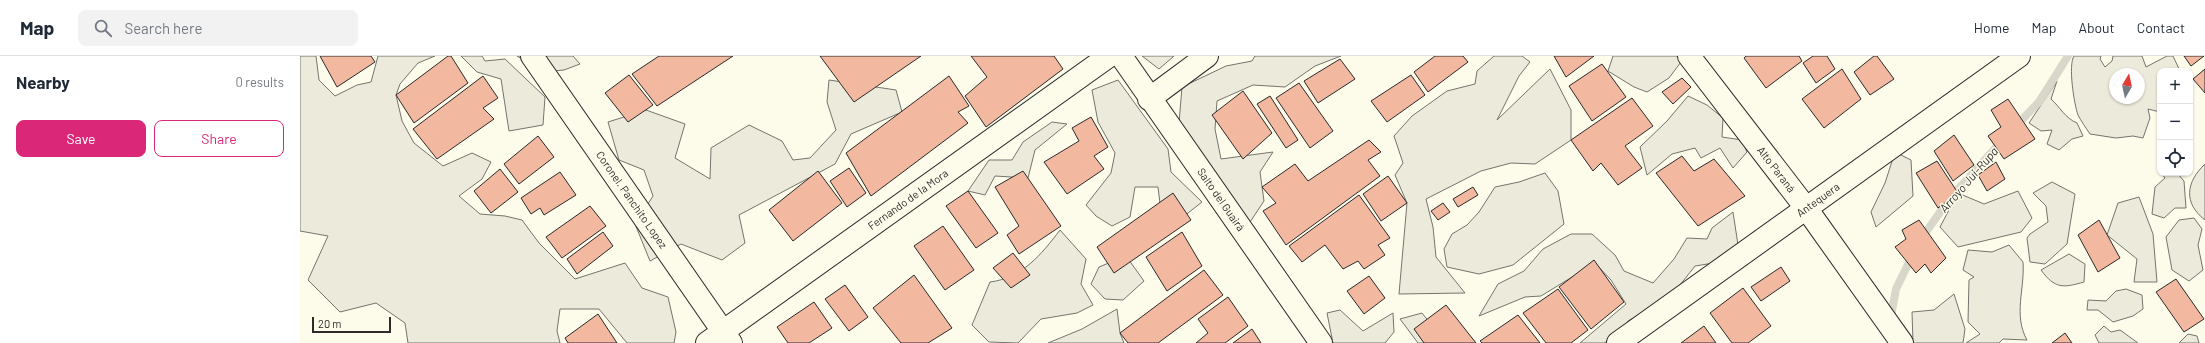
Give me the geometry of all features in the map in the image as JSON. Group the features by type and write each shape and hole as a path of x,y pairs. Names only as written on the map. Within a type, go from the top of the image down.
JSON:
{"street":[{"name":"Coronel. Panchito Lopez","path":"532,56 721,339"},
{"name":"Fernando de la Mora","path":"721,339 1109,56"},
{"name":"Salto del Guairá","path":"1121,56 1149,99 1321,343"},
{"path":"1149,99 1207,56"},
{"name":"Alto Paraná","path":"1689,56 1806,208 1902,343"},
{"name":"Antequera","path":"1618,343 2019,56"}],"shaded area":[{"path":"300,56 316,56 319,80 335,96 357,85 371,82 378,56 435,56 418,63 400,84 396,95 402,121 414,143 443,166 472,153 491,162 482,179 459,196 480,214 505,216 522,220 539,243 575,279 625,263 642,288 668,297 676,332 674,343 627,343 599,309 560,309 557,331 560,343 408,343 405,323 376,303 340,312 308,280 328,236 300,231"},
{"path":"461,56 482,56 485,61 505,59 545,97 543,125 509,131 501,79 477,72"},
{"path":"517,56 573,56 580,64 564,70 543,72"},
{"path":"1142,56 1174,56 1159,69"},
{"path":"1255,56 1341,56 1315,66 1285,87 1253,85 1217,101 1215,129 1221,159 1273,152 1260,172 1264,201 1250,222 1179,123 1182,87 1226,66 1252,61"},
{"path":"1494,56 1522,56 1530,62 1519,76 1497,120 1550,69 1571,110 1571,140 1535,164 1511,163 1481,171 1426,199 1433,227 1436,257 1465,293 1399,294 1407,203 1395,175 1403,163 1394,136 1412,116 1447,91 1475,84 1477,71"},
{"path":"1613,56 1677,56 1681,62 1669,78 1647,92 1634,87 1608,71"},
{"path":"2074,56 2101,56 2100,59 2105,67 2112,61 2113,56 2142,56 2146,67 2167,56 2173,56 2179,68 2157,68 2157,111 2148,109 2150,118 2143,138 2133,136 2116,138 2090,134 2079,117 2076,110 2072,85 2072,67"},
{"path":"829,80 896,90 902,112 851,134 835,164 739,215 745,243 722,260 681,244 650,261 635,224 653,196 644,170 619,160 608,122 646,110 685,124 675,158 710,179 711,148 749,125 782,141 793,160 810,158 836,130 827,102"},
{"path":"1118,80 1168,149 1171,172 1202,202 1178,221 1161,212 1158,187 1135,187 1130,217 1112,226 1096,216 1086,205 1111,173 1115,153 1098,122 1092,90"},
{"path":"2057,81 2051,99 2066,115 2077,123 2083,136 2072,139 2059,150 2047,144 2052,130 2041,131 2029,123"},
{"path":"1688,96 1707,105 1723,118 1722,137 1742,140 1747,152 1733,168 1720,148 1701,158 1695,148 1672,154 1647,175 1640,147 1667,121"},
{"path":"1052,122 1067,124 1035,150 1028,178 995,176 985,195 968,191 989,160 1012,160 1023,142"},
{"path":"1895,152 1911,160 1913,196 1876,227 1871,212 1885,183"},
{"path":"2205,164 2205,220 2193,207 2190,200 2190,192 2194,178"},
{"path":"1545,173 1558,191 1564,224 1513,265 1479,274 1447,267 1444,249 1452,234 1467,225 1479,212 1495,187 1519,182"},
{"path":"2163,176 2180,176 2184,181 2186,208 2175,208 2164,218 2152,214 2155,187 2165,178"},
{"path":"2052,182 2075,194 2067,244 2045,264 2030,262 2027,238 2030,234 2048,222 2046,206 2033,193"},
{"path":"2018,191 2032,218 2021,232 1958,247 1940,227 1958,193 1984,204"},
{"path":"2139,197 2153,234 2157,282 2134,282 2137,259 2107,235 2118,203"},
{"path":"1733,212 1738,245 1720,262 1695,266 1680,285 1656,305 1628,321 1620,336 1604,343 1580,343 1626,304 1611,280 1595,263 1541,296 1525,297 1479,316 1498,284 1524,271 1543,249 1571,234 1592,234 1615,255 1624,271 1653,283 1674,259 1687,238 1707,239 1712,228"},
{"path":"2194,218 2202,229 2198,245 2203,270 2189,281 2172,270 2166,237 2179,220"},
{"path":"1060,230 1086,259 1081,284 1093,305 1077,313 1041,319 1018,343 989,342 972,325 990,282 1012,276 1030,264 1046,248"},
{"path":"2009,245 2023,262 2020,311 2023,331 2027,340 2003,339 1999,343 1966,343 1980,334 1968,322 1969,280 1974,277 1963,270 1968,250 1992,252"},
{"path":"2069,254 2085,264 2084,282 2065,286 2055,284 2041,270"},
{"path":"1126,256 1144,281 1123,300 1105,299 1091,284 1099,267"},
{"path":"2126,289 2142,295 2143,309 2133,316 2113,322 2098,310 2087,310 2088,300 2106,301 2116,291"},
{"path":"1954,294 1965,329 1963,343 1913,343 1912,312 1934,310"},
{"path":"1117,309 1120,333 1124,343 1048,343 1082,329"},
{"path":"1340,310 1363,331 1393,313 1394,332 1385,343 1333,343 1327,313"},
{"path":"1422,313 1439,334 1441,343 1418,343 1400,319"},
{"path":"2104,326 2111,332 2120,330 2138,343 2099,343 2095,335"},
{"path":"2188,334 2197,336 2199,343 2179,343"}],"building":[{"path":"320,56 371,56 375,62 337,87"},
{"path":"448,56 451,56 468,83 414,123 396,95"},
{"path":"659,56 733,56 657,106 632,74"},
{"path":"820,56 921,56 854,102"},
{"path":"971,56 1054,56 1063,69 986,127 965,96 987,77"},
{"path":"1435,56 1463,56 1468,62 1428,92 1414,72"},
{"path":"1554,56 1594,56 1566,77"},
{"path":"1746,56 1799,56 1802,61 1766,88 1744,58"},
{"path":"1813,56 1827,56 1835,69 1816,83 1803,63"},
{"path":"1874,56 1877,56 1894,79 1870,95 1854,72"},
{"path":"2184,56 2204,56 2191,66"},
{"path":"1340,59 1355,79 1318,103 1304,81"},
{"path":"1602,64 1626,97 1592,121 1569,86"},
{"path":"1842,69 1861,99 1824,128 1802,99"},
{"path":"2205,69 2205,93 2193,79"},
{"path":"629,75 653,105 628,122 605,93"},
{"path":"1411,75 1425,95 1387,122 1371,101"},
{"path":"483,76 498,98 483,108 494,119 437,159 413,129"},
{"path":"949,76 969,106 958,112 968,123 871,196 846,153"},
{"path":"1682,78 1691,87 1673,104 1662,92"},
{"path":"1299,83 1333,131 1310,148 1276,98"},
{"path":"1243,91 1272,133 1243,159 1212,115"},
{"path":"1270,96 1298,140 1286,148 1257,104"},
{"path":"1632,98 1653,126 1625,146 1642,168 1618,185 1601,163 1593,171 1571,140"},
{"path":"2008,99 2035,139 2004,159 1988,136 2001,127 1991,110"},
{"path":"1091,117 1108,147 1094,156 1104,169 1067,194 1044,162 1079,141 1072,128"},
{"path":"1954,135 1974,165 1953,181 1934,151"},
{"path":"538,136 554,157 519,184 504,164"},
{"path":"1369,140 1381,152 1368,160 1380,176 1286,245 1263,211 1276,203 1262,187 1295,164 1308,181"},
{"path":"1682,156 1694,171 1714,159 1745,196 1698,226 1656,173"},
{"path":"1937,161 1958,193 1938,208 1916,173"},
{"path":"1996,162 2005,179 1987,191 1978,175"},
{"path":"849,168 866,193 847,207 830,181"},
{"path":"500,169 518,192 491,213 474,191"},
{"path":"818,171 842,203 793,241 769,210"},
{"path":"1023,171 1061,226 1019,254 1007,235 1019,226 995,187"},
{"path":"560,172 576,195 544,215 540,208 531,214 521,198"},
{"path":"1388,176 1407,203 1381,221 1363,194"},
{"path":"1473,187 1478,195 1458,207 1453,199"},
{"path":"968,191 998,233 976,248 946,206"},
{"path":"1173,193 1191,220 1114,273 1097,247"},
{"path":"1359,195 1390,238 1378,245 1385,255 1364,269 1358,261 1343,269 1325,245 1302,262 1289,246"},
{"path":"1443,203 1450,212 1438,220 1431,211"},
{"path":"590,206 606,226 562,258 546,237"},
{"path":"1919,220 1946,258 1931,273 1925,264 1916,273 1895,247 1906,239 1902,230"},
{"path":"2099,220 2120,258 2098,272 2078,235"},
{"path":"943,226 974,270 945,290 914,246"},
{"path":"603,232 613,246 577,274 567,259"},
{"path":"1182,232 1202,266 1167,291 1146,257"},
{"path":"1013,253 1030,275 1011,288 993,268"},
{"path":"1594,260 1624,302 1591,329 1559,287"},
{"path":"1781,267 1790,281 1761,301 1751,287"},
{"path":"1204,270 1223,295 1158,343 1128,343 1120,333"},
{"path":"914,275 952,328 928,343 901,343 873,308"},
{"path":"1369,276 1385,298 1364,314 1347,291"},
{"path":"2176,279 2204,319 2184,332 2156,292"},
{"path":"845,285 868,317 849,331 825,299"},
{"path":"1743,288 1771,326 1748,343 1732,343 1710,313"},
{"path":"1558,289 1588,330 1571,343 1546,343 1523,313"},
{"path":"1228,297 1248,326 1225,343 1196,343 1208,333 1198,319"},
{"path":"814,302 832,328 809,343 788,343 777,327"},
{"path":"1446,305 1476,343 1424,343 1414,329"},
{"path":"598,314 617,343 568,343 565,338"},
{"path":"1518,315 1540,343 1482,343 1480,341"},
{"path":"1704,326 1716,343 1681,343"},
{"path":"1252,329 1261,343 1233,343"},
{"path":"2065,333 2072,343 2052,343"}],"waterway":[{"name":"Arroyo Jui-Rupa","path":"2015,127 2039,102 2068,56"},
{"name":"Arroyo Jui-Rupa","path":"1921,239 1950,198 2003,140"},
{"name":"Arroyo Jui-Rupa","path":"1891,316 1896,289 1913,254"}]}
